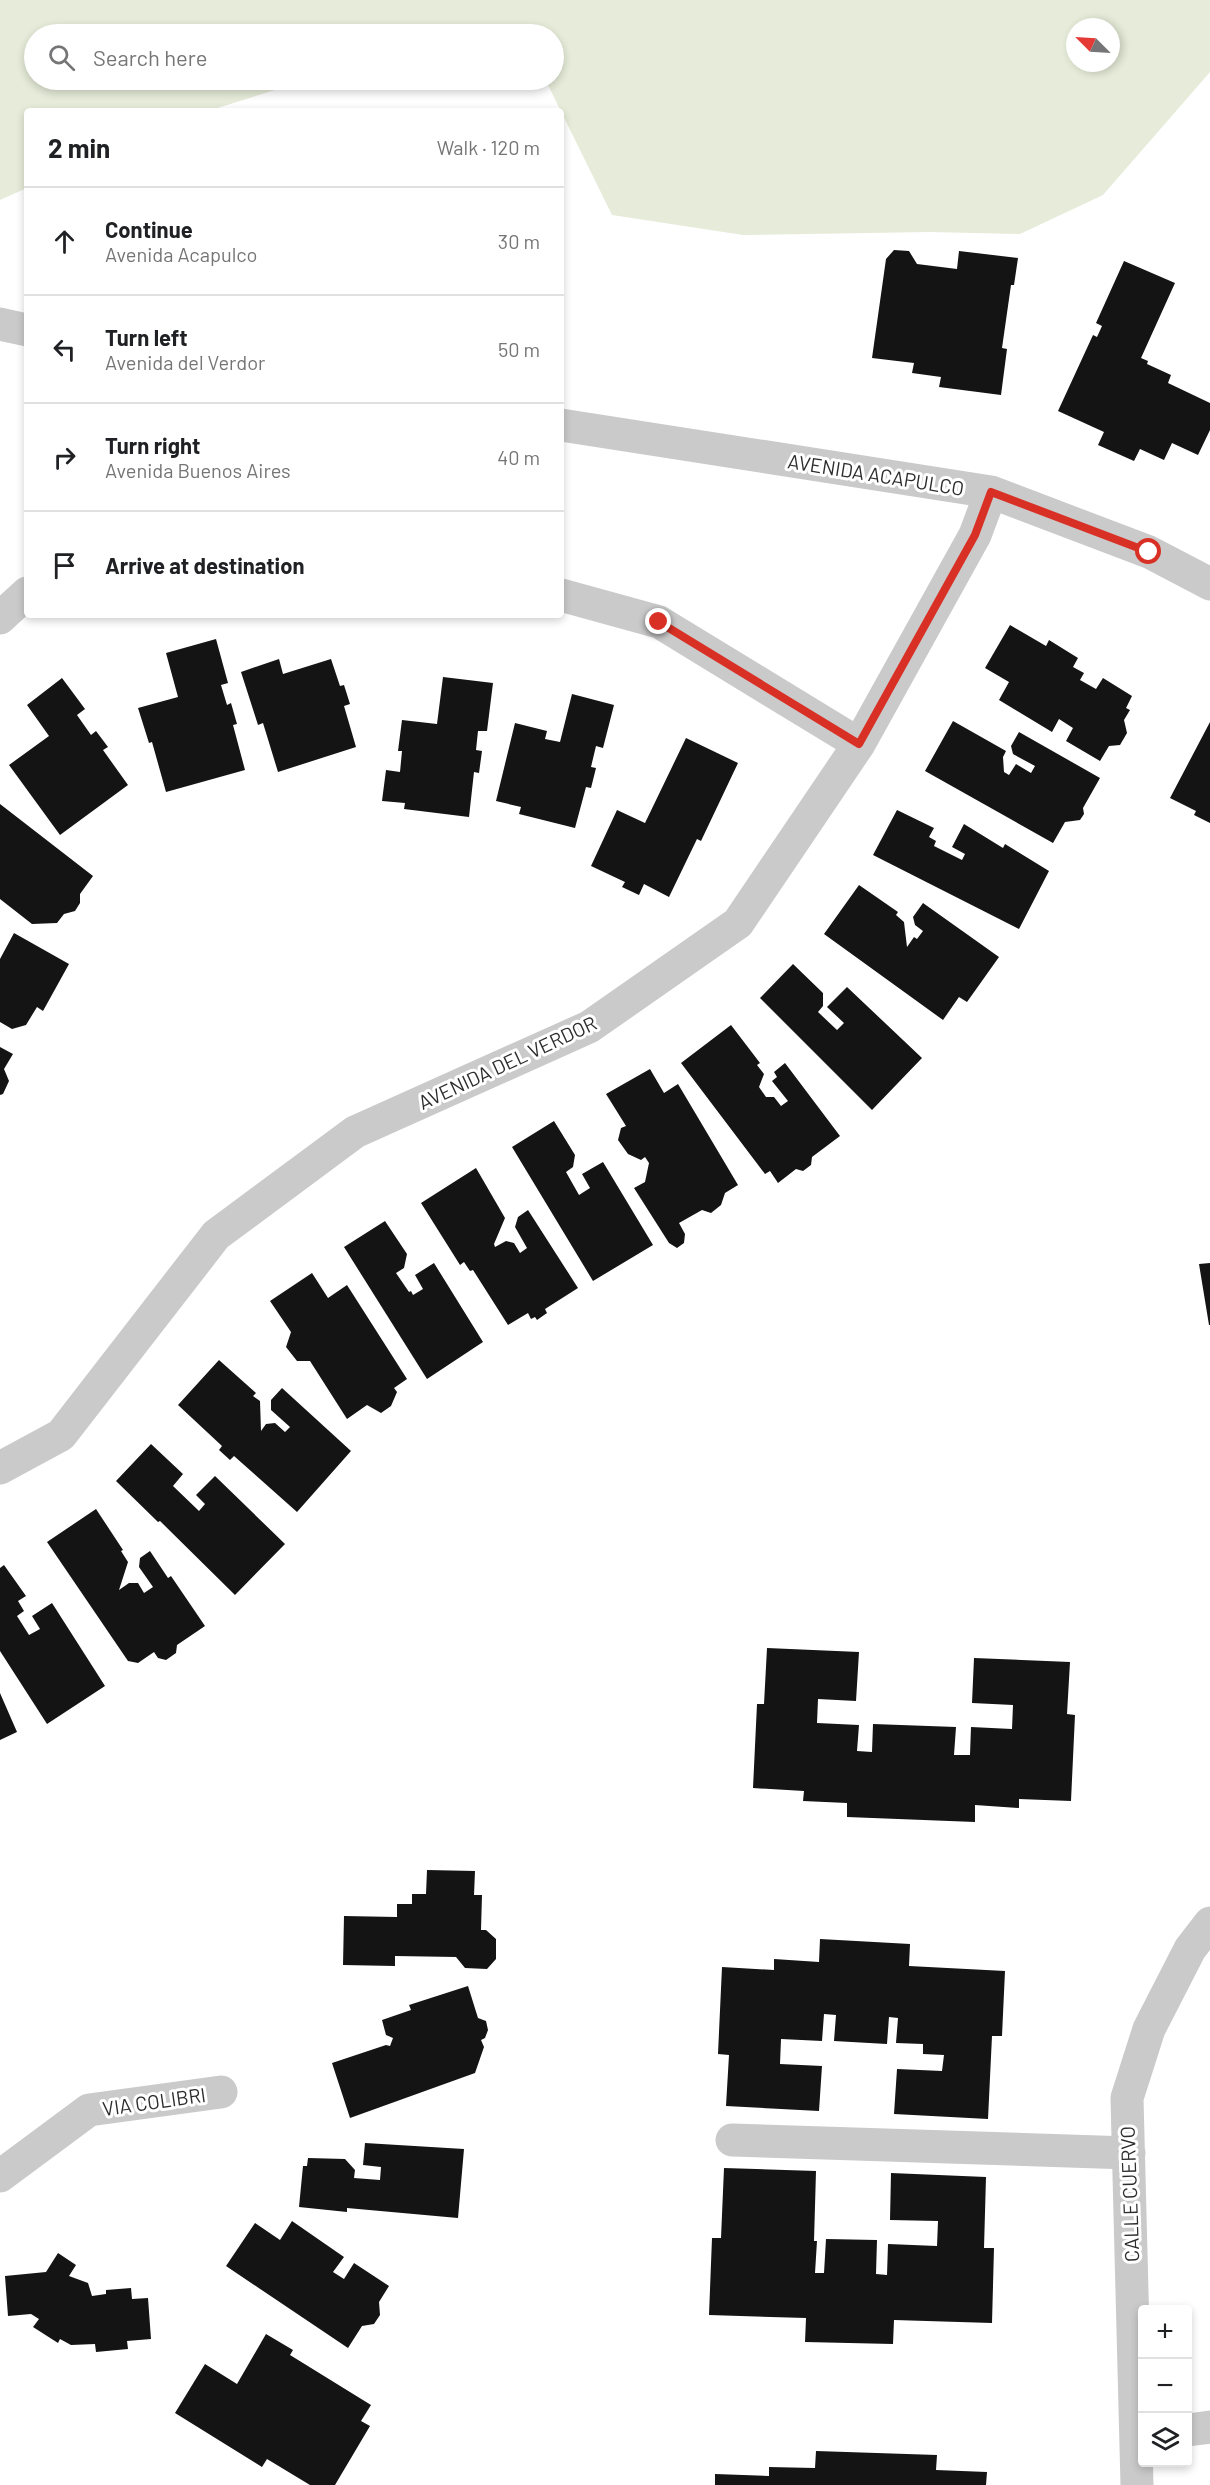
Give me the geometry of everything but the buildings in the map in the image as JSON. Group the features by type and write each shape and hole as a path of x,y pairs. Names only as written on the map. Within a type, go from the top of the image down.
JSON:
{"street":[{"path":"0,324 24,329"},
{"name":"AVENIDA ACAPULCO","path":"564,425 991,492 1149,552 1210,584"},
{"name":"AVENIDA DEL VERDOR","path":"0,1468 61,1435 216,1235 225,1228 355,1132 589,1027 738,923 859,744 975,535 991,492"},
{"path":"0,618 24,596"},
{"path":"564,596 659,622 859,744"},
{"name":"CALLE CUERVO","path":"1138,2413 1127,2098 1149,2029 1190,1949 1210,1923"},
{"name":"VIA COLIBRI","path":"0,2176 89,2110 221,2092"},
{"path":"732,2140 1128,2153"},
{"path":"1192,2429 1210,2427"},
{"name":"CALLE CUERVO","path":"1137,2485 1138,2460"}],"green space":[{"path":"0,0 1210,0 1210,72 1103,195 1020,234 929,232 743,235 612,215 564,118 564,108 559,108 550,90 564,90 564,24 24,24 24,90 275,90 218,108 24,108 24,189 0,200"}],"route":[{"path":"659,622 811,717 859,744 975,535 991,492 1149,552"}]}
